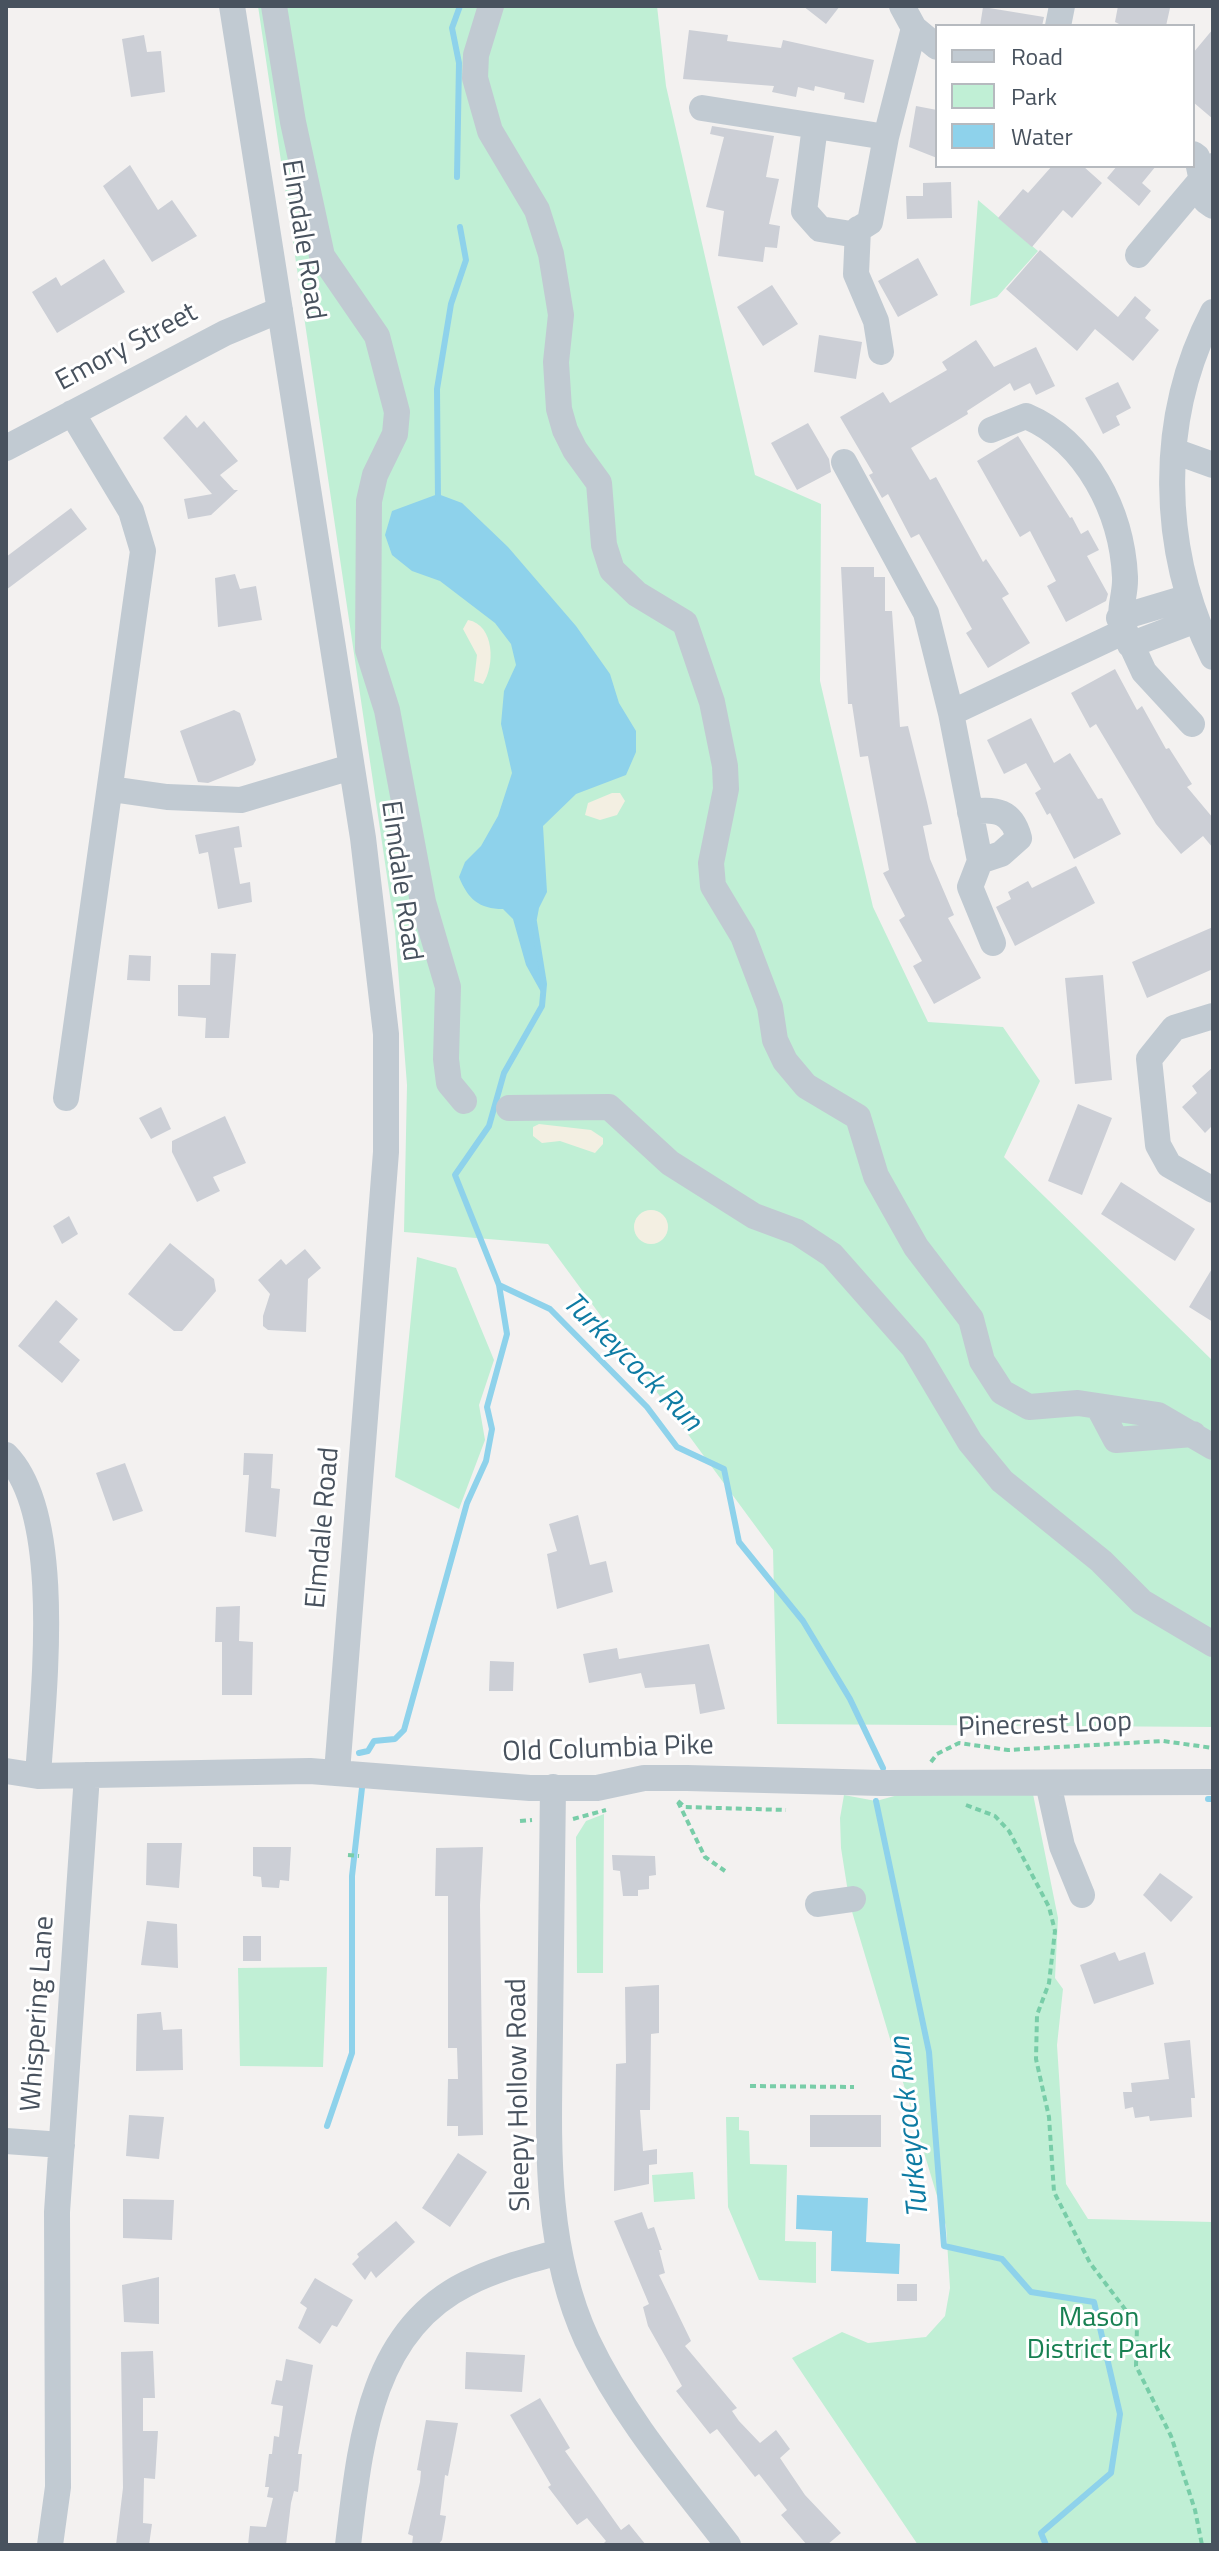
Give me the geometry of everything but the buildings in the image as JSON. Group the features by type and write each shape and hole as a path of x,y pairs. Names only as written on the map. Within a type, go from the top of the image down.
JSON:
{"street":[{"name":"Elmdale Road","path":"232,6 380,962 387,1112 337,1772"},
{"path":"274,6 296,136 322,256 377,336 397,412 395,434 375,475 369,501 368,650 387,710 423,902 448,987 446,1059 449,1083 464,1101"},
{"path":"491,6 476,55 475,78 490,131 537,210 551,254 561,315 556,362 562,419 575,450 599,483 604,545 612,570 637,594 685,623 703,669 725,766 726,789 711,863 713,886 743,936 770,1007 775,1040 785,1061 806,1086 858,1117 876,1176 916,1247 971,1319 982,1361 1002,1392 1029,1407 1068,1403 1099,1408 1116,1440 1203,1440"},
{"path":"908,17 935,45"},
{"path":"815,126 804,211 820,229 851,234 870,222 908,17"},
{"path":"702,108 886,137"},
{"path":"1195,157 1209,176 1206,201 1213,206"},
{"path":"1138,255 1209,176"},
{"path":"858,229 856,274 876,321 881,352"},
{"name":"Emory Street","path":"6,448 225,333 280,310"},
{"path":"1213,312 1189,369 1174,451 1172,507 1193,609 1213,657"},
{"path":"66,1098 143,551 131,511 72,413"},
{"path":"991,430 1026,416 1052,427 1096,480 1115,517 1123,545 1125,631 1144,672 1192,724"},
{"path":"1174,451 1213,465"},
{"path":"844,462 926,613 951,713 980,861 970,887 993,943"},
{"path":"951,713 1125,631 1193,609"},
{"path":"111,789 167,797 241,800 351,767"},
{"path":"970,812 990,809 1003,812 1015,823 1019,838 1001,854 980,861"},
{"path":"1213,1016 1174,1028 1149,1059 1158,1145 1169,1165 1213,1190"},
{"path":"509,1108 609,1107 670,1163 754,1216 797,1232 832,1255 914,1348 970,1442 1002,1481 1101,1561 1142,1602 1213,1644"},
{"path":"6,1455 28,1486 42,1536 43,1699 38,1776"},
{"name":"Old Columbia Pike","path":"6,1771 38,1776 337,1772 459,1785 597,1788 658,1778 951,1791 1048,1783 1213,1782"},
{"name":"Whispering Lane","path":"50,2545 58,2487 57,2212 87,1775"},
{"path":"1048,1783 1062,1846 1082,1895"},
{"name":"Sleepy Hollow Road","path":"553,1787 548,2169 559,2252 586,2338 609,2384 643,2436 728,2545"},
{"path":"818,1904 853,1899"},
{"path":"6,2141 62,2145"},
{"path":"348,2545 369,2411 393,2351 432,2305 463,2285 494,2271 559,2252"}],"path":[{"name":"Pinecrest Loop","path":"951,1791 933,1773 931,1762 937,1754 959,1743 1008,1750 1163,1741 1213,1748"},
{"path":"951,1791 969,1808 995,1816 1009,1831 1049,1907 1055,1931 1049,1983 1037,2015 1036,2059 1049,2117 1054,2192 1090,2263 1137,2325 1136,2366 1171,2436 1195,2510 1202,2545"},
{"path":"668,1792 685,1807 786,1810"},
{"path":"677,1800 705,1857 725,1871"},
{"path":"520,1821 582,1819 613,1806"},
{"path":"348,1855 359,1856"},
{"path":"750,2086 854,2087"}],"green space":[{"path":"258,6 657,6 666,86 755,475 821,504 820,681 873,907 928,1022 1003,1027 1040,1081 1004,1157 1213,1361 1213,1727 777,1724 773,1550 548,1244 404,1232 407,1085 395,930"},
{"path":"978,200 1038,251 997,297 970,306"},
{"path":"417,1257 456,1268 494,1360 479,1405 485,1440 459,1509 395,1477"},
{"name":"Mason District Park","path":"913,1791 1033,1794 1058,1918 1055,1978 1063,1989 1057,2045 1066,2184 1088,2219 1213,2222 1213,2545 918,2545 792,2358 842,2332 868,2343 926,2337 945,2316 950,2288 946,2226 850,1905 841,1848 840,1818 844,1795 876,1801"},
{"path":"604,1814 603,1973 577,1973 576,1837 586,1821"},
{"path":"327,1967 323,2067 240,2066 238,1968"},
{"path":"726,2117 739,2117 739,2130 749,2131 750,2164 787,2165 785,2241 816,2242 816,2283 759,2280 728,2207"},
{"path":"693,2172 695,2199 654,2202 652,2175"}],"sand":[{"path":"468,620 477,623 488,638 490,667 483,684 474,681 477,655 463,629"},
{"path":"620,793 625,801 617,815 600,820 585,815 588,803"},
{"path":"539,1124 591,1130 603,1138 603,1144 595,1153 560,1141 542,1143 533,1136 533,1127"},
{"path":"651,1210 663,1215 668,1227 663,1239 651,1244 639,1239 634,1227 639,1215"}],"water":[{"path":"438,494 462,503 508,547 576,626 610,674 619,703 636,731 636,752 626,775 576,794 543,826 547,892 539,908 535,929 544,984 541,992 526,965 513,919 503,909 487,907 475,901 459,877 465,862 481,846 498,816 512,773 501,724 504,691 516,665 511,644 495,623 440,581 412,571 392,555 385,535 392,511"},
{"path":"797,2195 868,2198 866,2242 900,2244 899,2274 831,2271 832,2231 796,2229"}],"waterway":[{"name":"Turkeycock Run","path":"457,177 459,63 452,28 460,6"},
{"name":"Turkeycock Run","path":"438,499 437,389 451,304 466,260 460,227"},
{"name":"Turkeycock Run","path":"359,1753 368,1751 374,1741 395,1739 404,1730 467,1503 486,1461 492,1429 487,1407 507,1334 499,1285 455,1175 489,1126 504,1073 542,1006 544,984 534,922"},
{"name":"Turkeycock Run","path":"499,1285 550,1309 647,1407 677,1447 724,1469 739,1542 803,1621 850,1699 883,1768"},
{"name":"Turkeycock Run","path":"327,2126 352,2053 352,1876 362,1788"},
{"path":"1208,1799 1213,1799"},
{"name":"Turkeycock Run","path":"876,1801 929,2052 944,2246 1002,2259 1031,2292 1094,2302 1120,2414 1111,2473 1041,2533 1046,2545"}]}
